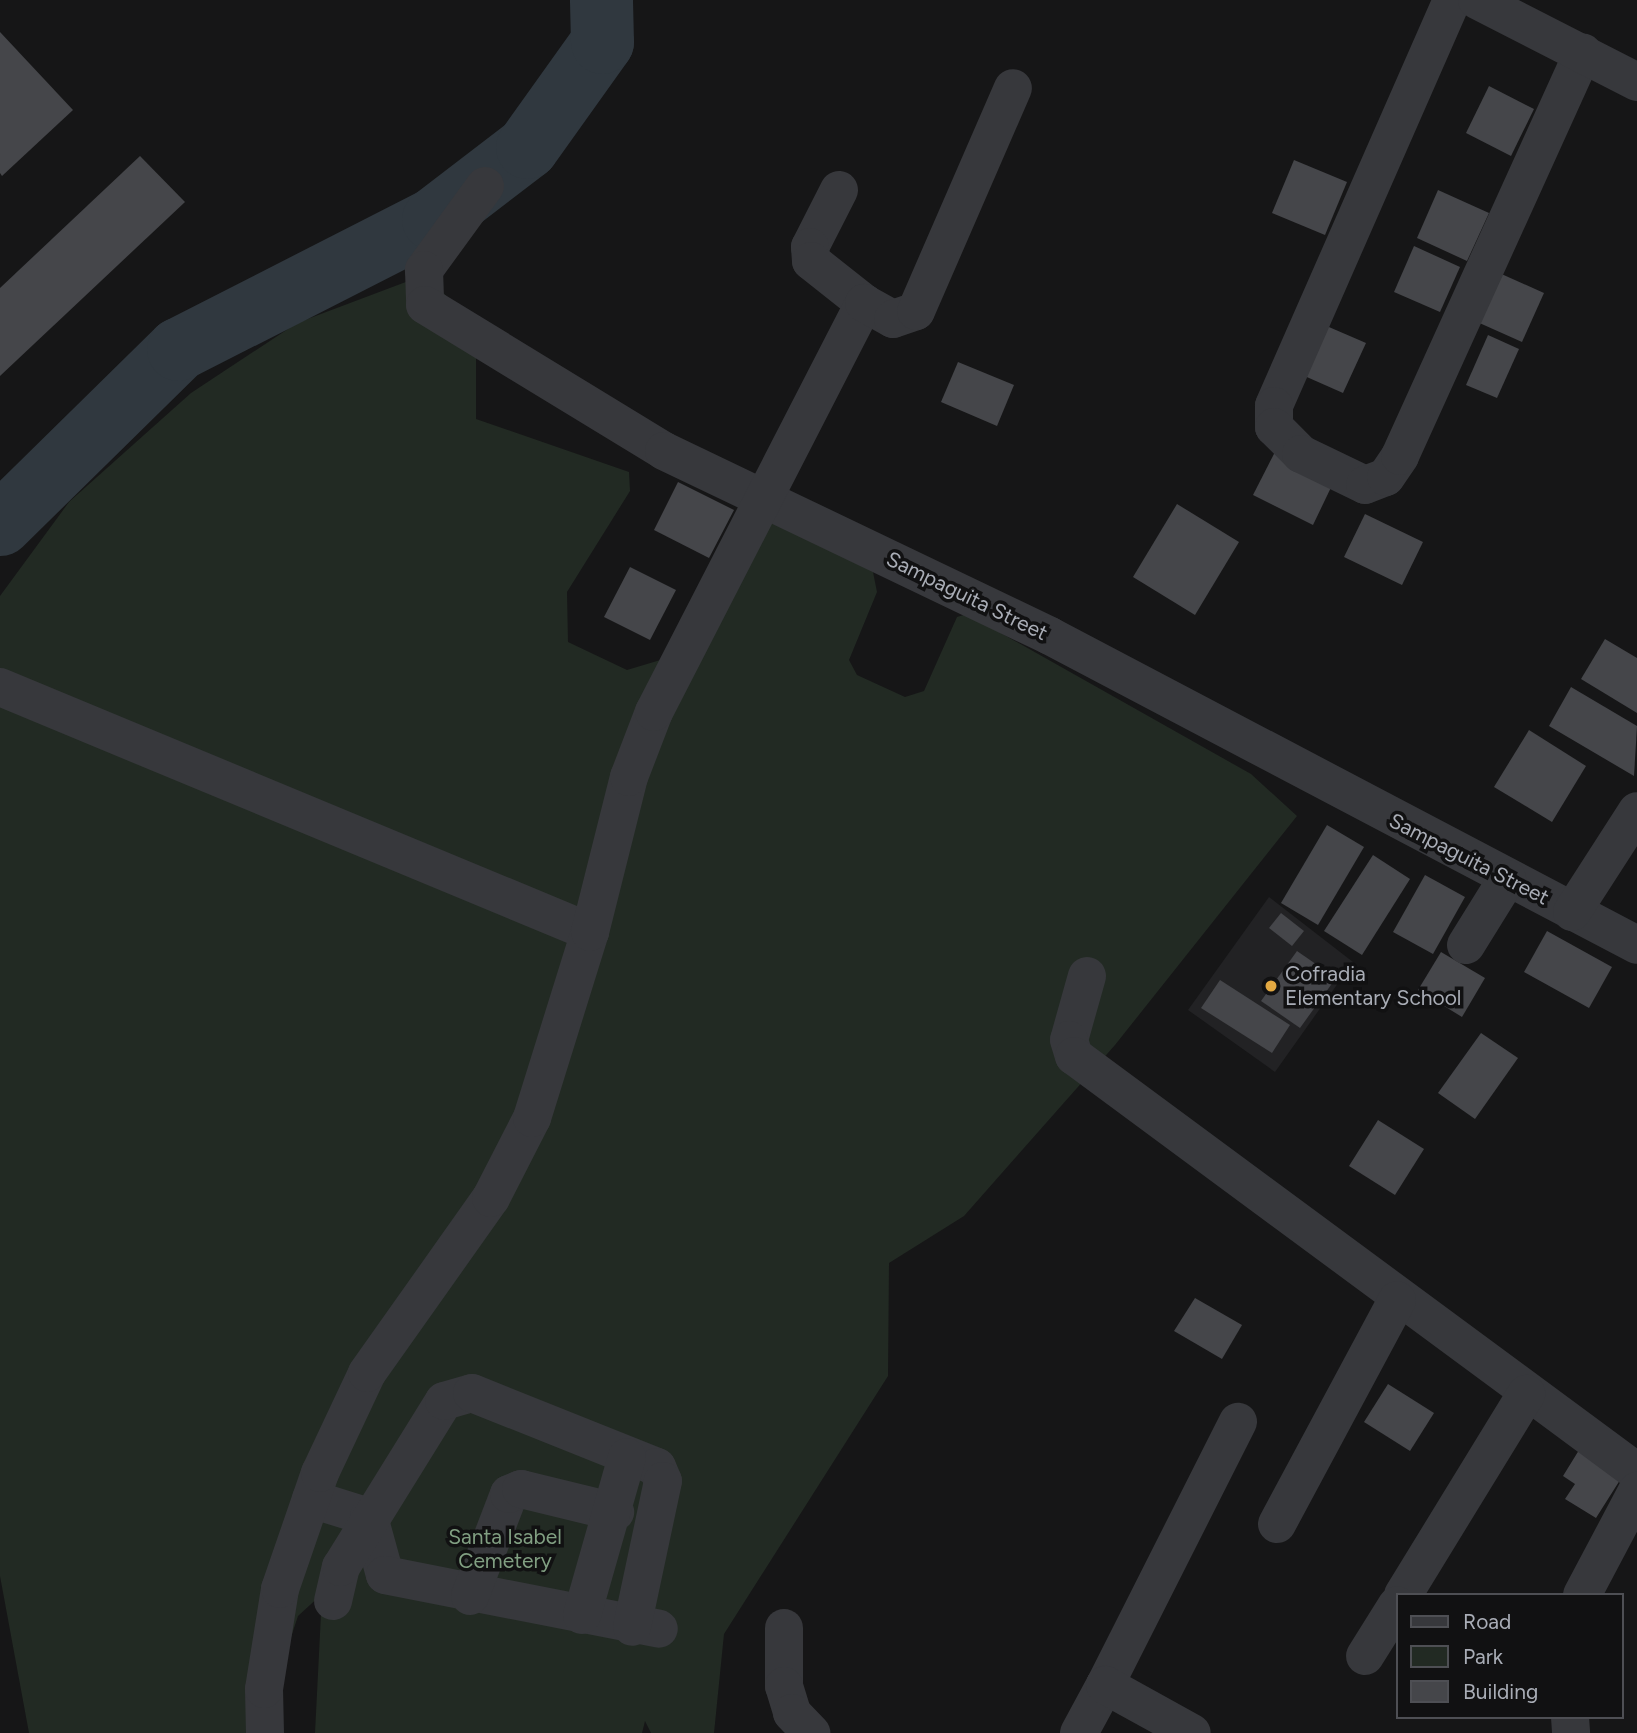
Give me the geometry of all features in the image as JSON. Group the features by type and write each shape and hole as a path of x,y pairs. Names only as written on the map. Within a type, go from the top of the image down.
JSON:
{"street":[{"path":"1452,0 1274,406 1274,426 1301,454 1336,473 1366,485 1386,477 1400,456 1583,53"},
{"path":"1478,0 1637,82"},
{"path":"839,190 810,247 811,261 864,303 893,319 916,311 1013,88"},
{"name":"Sampaguita Street","path":"485,186 424,270 425,304 664,451 758,500 1050,636 1507,879 1637,945"},
{"path":"265,1733 264,1689 280,1590 311,1499 367,1373 491,1198 532,1118 590,932 629,777 758,500 864,303"},
{"path":"0,687 590,932"},
{"path":"1572,912 1637,811"},
{"path":"1466,945 1507,879"},
{"path":"1087,976 1069,1040 1074,1056 1397,1300 1637,1472"},
{"path":"1278,1524 1397,1300"},
{"path":"333,1601 341,1567 369,1517 444,1401 458,1392 657,1467 663,1481 646,1628 470,1596 385,1575 369,1517"},
{"path":"1405,1593 1526,1394"},
{"path":"1079,1733 1238,1422"},
{"path":"582,1615 615,1512 627,1457"},
{"path":"470,1596 509,1494 521,1489 615,1512"},
{"path":"1583,1593 1637,1490"},
{"path":"311,1499 369,1517"},
{"path":"1365,1656 1396,1608"},
{"path":"784,1628 784,1686 792,1713 811,1733"},
{"path":"1105,1685 1188,1732"}],"shaded area":[{"name":"Cofradia Elementary School","path":"1269,897 1353,962 1275,1072 1188,1010"}],"green space":[{"name":"Santa Isabel Cemetery","path":"427,274 476,330 476,419 629,472 630,491 567,592 568,642 627,670 667,658 774,519 873,572 877,592 849,660 857,675 905,697 924,691 957,617 967,614 1251,774 1297,816 1115,1045 964,1216 889,1263 888,1376 724,1634 714,1733 651,1733 645,1721 642,1733 315,1733 322,1594 298,1616 259,1733 29,1733 0,1576 0,596 69,502 191,393 297,323"}],"building":[{"path":"0,32 73,110 2,176 0,173"},
{"path":"1489,86 1534,109 1511,156 1466,133"},
{"path":"140,156 185,202 0,376 0,288"},
{"path":"1294,160 1347,182 1325,235 1272,213"},
{"path":"1438,190 1489,213 1467,261 1417,238"},
{"path":"1414,246 1460,267 1440,312 1394,292"},
{"path":"1497,272 1544,293 1522,342 1475,321"},
{"path":"1322,324 1366,343 1343,393 1300,374"},
{"path":"1488,335 1519,349 1497,398 1466,385"},
{"path":"958,362 1014,385 997,426 941,402"},
{"path":"1277,448 1336,477 1313,525 1253,495"},
{"path":"678,482 734,510 709,558 654,530"},
{"path":"1177,504 1239,542 1195,615 1133,577"},
{"path":"1365,514 1423,542 1402,585 1344,557"},
{"path":"630,567 676,590 650,640 604,617"},
{"path":"1605,639 1637,658 1637,713 1581,679"},
{"path":"1571,687 1637,726 1634,776 1549,726"},
{"path":"1529,730 1586,766 1552,822 1494,787"},
{"path":"1327,825 1364,847 1318,925 1281,903"},
{"path":"1373,855 1410,879 1362,955 1324,931"},
{"path":"1425,875 1465,897 1433,954 1393,932"},
{"path":"1281,913 1304,931 1292,946 1269,928"},
{"path":"1547,931 1612,967 1589,1008 1524,972"},
{"path":"1297,951 1336,978 1300,1028 1261,1001"},
{"path":"1441,952 1485,978 1462,1017 1418,990"},
{"path":"1220,980 1290,1025 1272,1053 1201,1008"},
{"path":"1481,1033 1518,1058 1475,1119 1438,1093"},
{"path":"1378,1120 1424,1149 1395,1195 1349,1166"},
{"path":"1195,1298 1242,1325 1222,1359 1174,1331"},
{"path":"1388,1384 1434,1413 1410,1451 1364,1422"},
{"path":"1584,1442 1627,1469 1596,1518 1565,1499 1575,1484 1563,1476"}],"waterway":[{"path":"0,524 178,349 433,219 527,147 602,42 601,0"}],"place":[{"name":"Cofradia Elementary School","path":"1271,986"}]}
